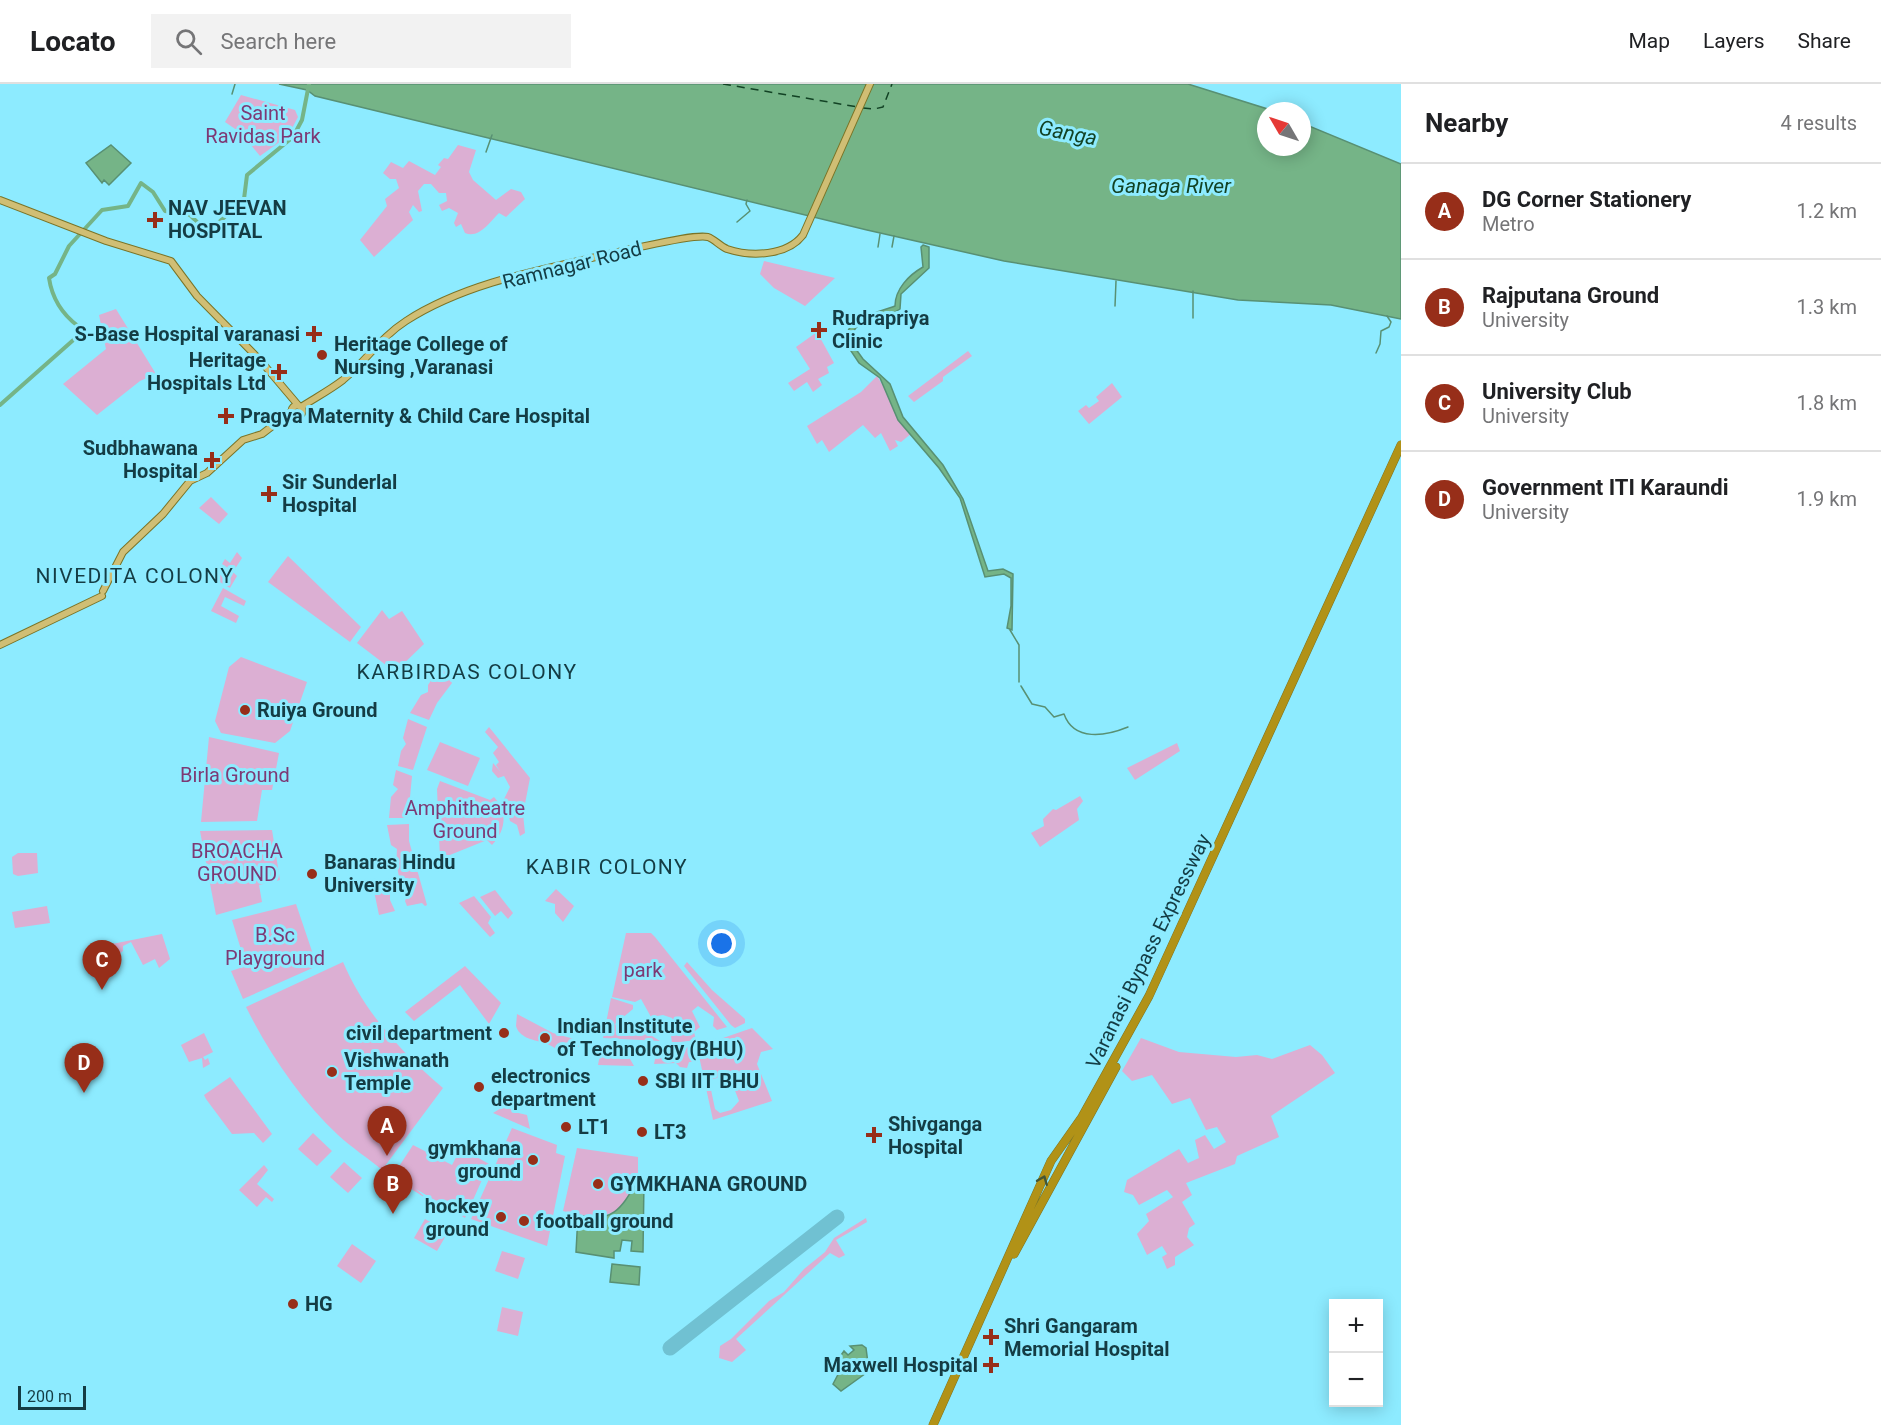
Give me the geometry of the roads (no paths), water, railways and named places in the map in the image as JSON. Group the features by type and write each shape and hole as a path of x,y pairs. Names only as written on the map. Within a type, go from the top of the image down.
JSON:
{"highway":[{"path":"1384,487 1401,445"},
{"path":"1384,487 1401,454"},
{"name":"Varanasi Bypass Expressway","path":"935,1425 966,1346 1051,1161 1082,1117 1149,996 1243,800 1384,487"},
{"name":"Varanasi Bypass Expressway","path":"935,1425 1010,1262 1095,1108 1152,997 1237,812"}],"main road":[{"name":"Ramnagar Road","path":"0,643 103,593 127,552 170,511 191,482 207,476 236,450 263,436 297,409 344,379 392,332 438,303 493,284 633,249 692,239 709,237 728,249 760,252 777,252 790,247 803,235 870,84"},
{"path":"0,202 83,234 171,261 195,296 264,365 297,409"}],"water":[{"name":"Ganaga River","path":"279,84 1188,84 1257,106 1257,156 1311,156 1311,127 1401,164 1401,319 1331,305 1238,300 1004,261 315,96 307,90"},
{"path":"111,145 131,163 109,185 104,180 102,183 86,163"},
{"path":"923,245 929,247 929,268 901,294 900,309 863,323 857,327 850,341 863,359 890,384 903,417 943,465 963,499 988,571 1003,569 1013,574 1012,630 1007,628 1011,606 1011,578 1004,574 985,577 960,498 939,468 898,420 880,378 859,363 845,342 851,326 857,321 895,306 900,288 923,267 921,247"},
{"path":"638,1180 644,1180 643,1252 631,1251 632,1241 622,1240 620,1251 614,1251 614,1258 576,1252 578,1215 600,1217 616,1211"},
{"path":"612,1264 640,1267 639,1285 610,1282"},
{"path":"862,1345 866,1348 869,1371 841,1391 833,1384 843,1365 839,1358 844,1351 848,1355 854,1350 850,1346"}],"waterway":[{"path":"232,94 235,84"},
{"path":"0,405 79,335 78,326 67,316 55,299 49,278 55,274 69,246 102,210 128,206 141,183 153,192 165,211 190,215 202,227 217,224 244,199 247,175 293,137 302,120 309,84"},
{"path":"486,152 492,135"},
{"path":"737,222 750,211 746,204 747,200"},
{"path":"878,247 880,234"},
{"path":"892,247 894,236"},
{"path":"1115,306 1116,281"},
{"path":"1193,291 1193,318"},
{"path":"1376,353 1380,344 1381,331 1389,327 1391,322 1387,316"},
{"path":"1010,630 1019,645 1019,682"},
{"path":"1021,686 1032,704 1045,707 1054,717 1064,714 1069,723 1083,733 1110,733 1128,727"}],"place":[{"name":"NAV JEEVAN HOSPITAL","path":"155,220"},
{"name":"Rudrapriya Clinic","path":"819,330"},
{"name":"S-Base Hospital varanasi","path":"314,334"},
{"name":"Heritage College of Nursing ,Varanasi","path":"322,355"},
{"name":"Heritage Hospitals Ltd","path":"279,372"},
{"name":"Pragya Maternity & Child Care Hospital","path":"226,416"},
{"name":"Sudbhawana Hospital","path":"212,460"},
{"name":"Sir Sunderlal Hospital","path":"269,494"},
{"name":"Ruiya Ground","path":"245,710"},
{"name":"Banaras Hindu University","path":"312,874"},
{"name":"University Club","path":"102,990"},
{"name":"civil department","path":"504,1033"},
{"name":"Indian Institute of Technology (BHU)","path":"545,1038"},
{"name":"Vishwanath Temple","path":"332,1072"},
{"name":"SBI IIT BHU","path":"643,1081"},
{"name":"electronics department","path":"479,1087"},
{"name":"Government ITI Karaundi","path":"84,1093"},
{"name":"LT1","path":"566,1127"},
{"name":"LT3","path":"642,1132"},
{"name":"Shivganga Hospital","path":"874,1135"},
{"name":"DG Corner Stationery","path":"387,1156"},
{"name":"gymkhana ground","path":"533,1160"},
{"name":"GYMKHANA GROUND","path":"598,1184"},
{"name":"Rajputana Ground","path":"393,1214"},
{"name":"hockey ground","path":"501,1217"},
{"name":"football ground","path":"524,1221"},
{"name":"HG","path":"293,1304"},
{"name":"Shri Gangaram Memorial Hospital","path":"991,1337"},
{"name":"Maxwell Hospital","path":"991,1365"}],"district":[{"name":"NIVEDITA COLONY","path":"135,576"},
{"name":"KARBIRDAS COLONY","path":"467,672"},
{"name":"KABIR COLONY","path":"607,867"}],"park label":[{"name":"Saint Ravidas Park","path":"263,124"},
{"name":"Birla Ground","path":"235,775"},
{"name":"Amphitheatre Ground","path":"465,820"},
{"name":"BROACHA GROUND","path":"237,862"},
{"name":"B.Sc Playground","path":"275,946"},
{"name":"park","path":"643,970"}],"water label":[{"name":"Ganga","path":"1068,133"}]}
